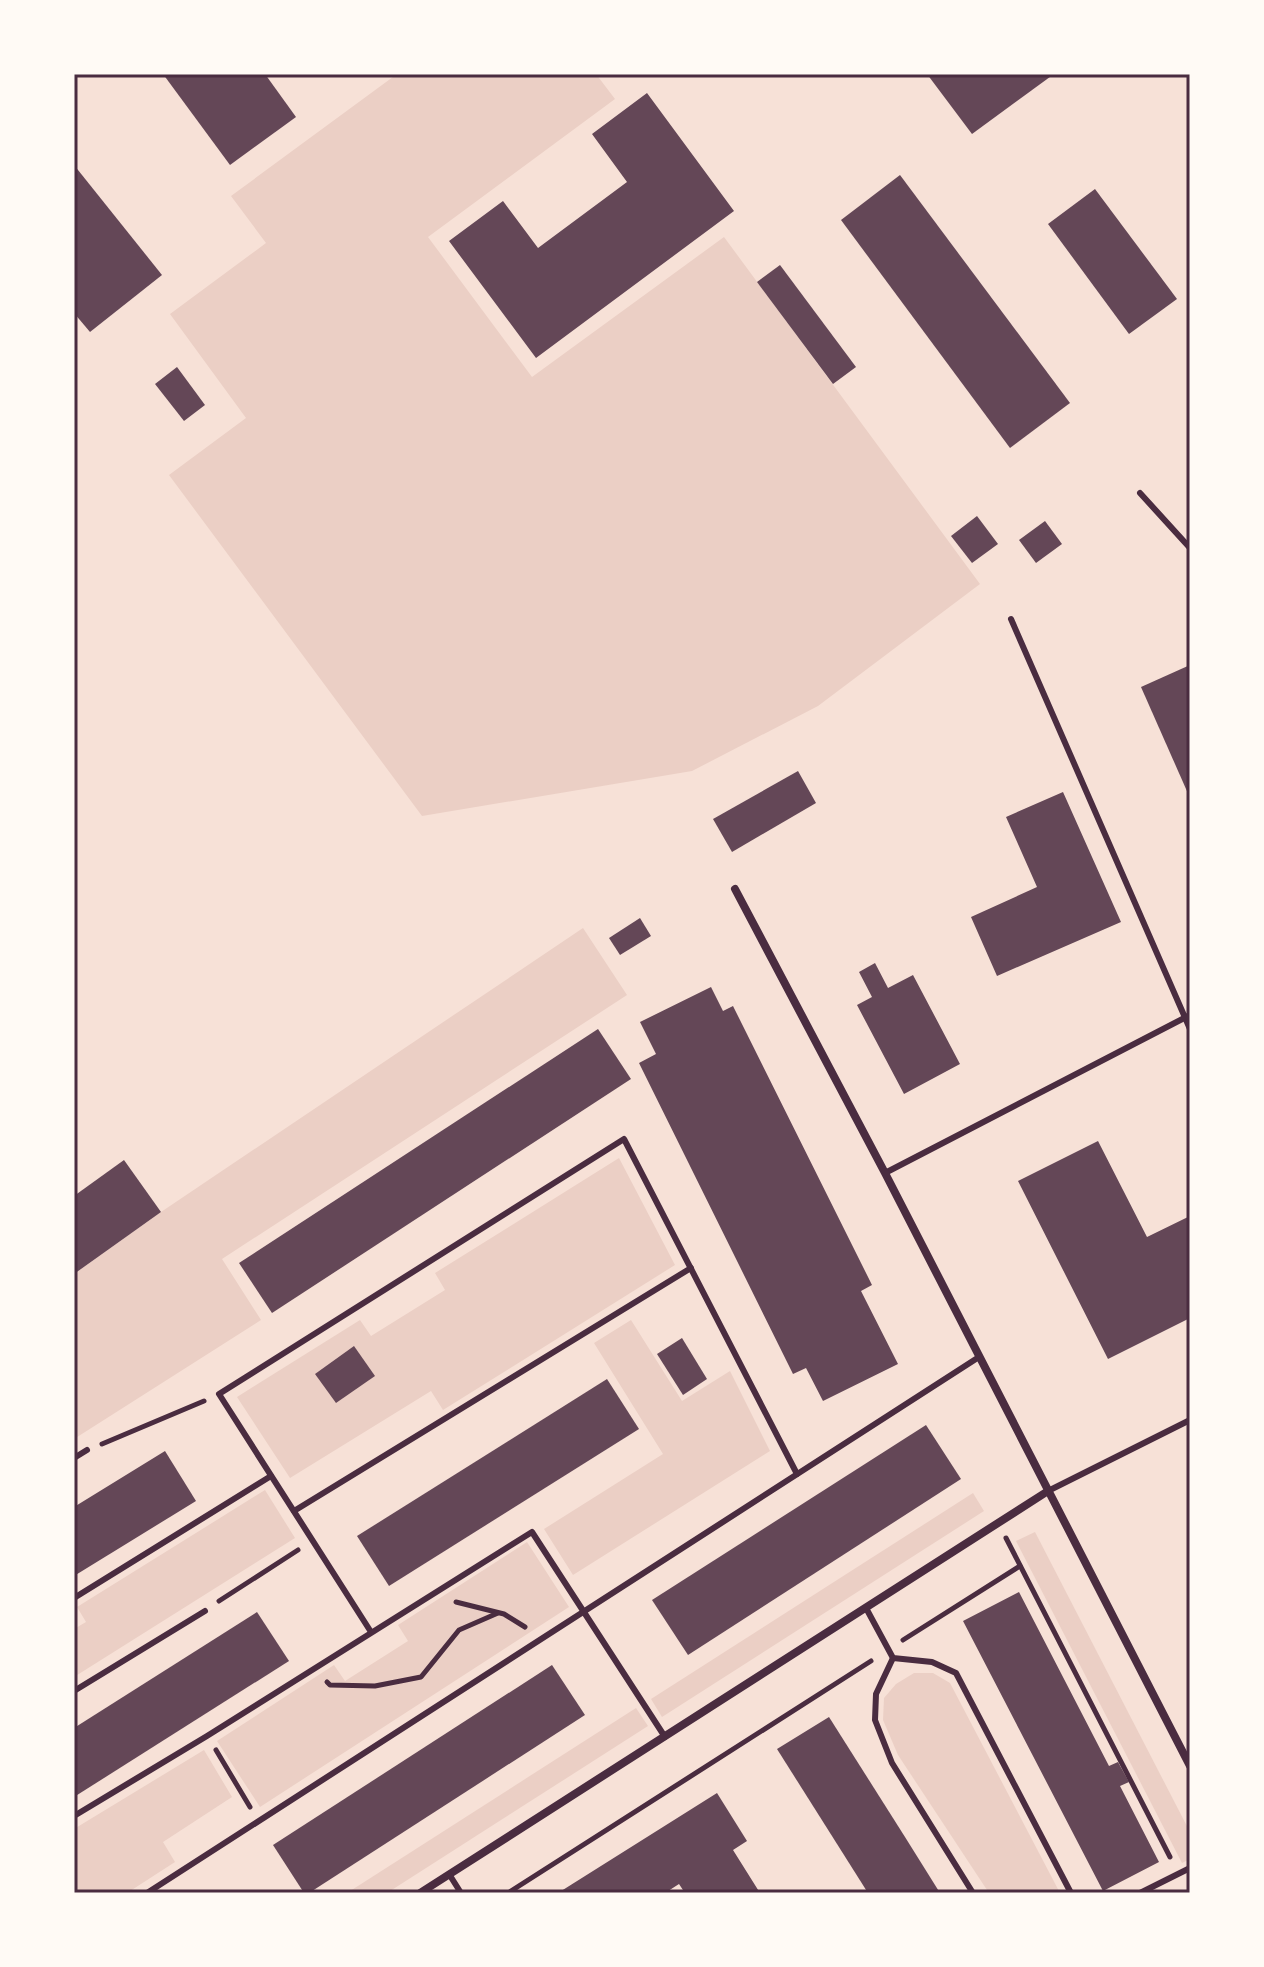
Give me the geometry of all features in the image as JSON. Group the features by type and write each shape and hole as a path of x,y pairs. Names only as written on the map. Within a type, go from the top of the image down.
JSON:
{"street":[{"path":"735,889 1190,1766"},
{"path":"420,1893 1048,1491"}],"lane":[{"path":"1140,493 1190,548"},
{"path":"1011,619 1187,1016 1190,1029"},
{"path":"885,1173 1187,1016"},
{"path":"371,1632 219,1394 624,1139 797,1474"},
{"path":"294,1511 691,1268"},
{"path":"147,1893 979,1357"},
{"path":"1048,1491 1190,1420"},
{"path":"74,1458 87,1450"},
{"path":"74,1598 271,1476"},
{"path":"74,1816 532,1532 665,1737"},
{"path":"866,1608 893,1658"},
{"path":"74,1691 205,1611"},
{"path":"893,1658 876,1694 875,1720 892,1763 973,1893"},
{"path":"893,1658 932,1662 956,1673 1071,1893"},
{"path":"1140,1893 1190,1868"},
{"path":"449,1874 461,1893"}],"path":[{"path":"87,1450 219,1394"},
{"path":"998,1524 1179,1874"},
{"path":"205,1611 312,1541"},
{"path":"508,1893 1020,1566"},
{"path":"427,1597 498,1613 542,1639"},
{"path":"302,1676 318,1676 330,1685 375,1686 421,1677 459,1630 498,1613"},
{"path":"207,1736 258,1822"}],"shaded area":[{"path":"397,74 596,74 615,99 428,237 532,377 724,237 980,584 818,706 692,771 422,816 169,475 246,418 170,314 266,243 231,196"},
{"path":"583,928 627,995 222,1259 261,1320 74,1439 74,1274"},
{"path":"619,1158 675,1265 443,1410 431,1391 290,1478 237,1397 360,1320 371,1336 445,1290 435,1273"},
{"path":"631,1320 682,1401 730,1371 770,1451 573,1575 544,1529 663,1454 594,1343"},
{"path":"265,1490 295,1538 74,1677 74,1629 86,1622 77,1607"},
{"path":"973,1493 984,1511 662,1717 651,1699"},
{"path":"1035,1532 1190,1832 1190,1859 1182,1863 1016,1541"},
{"path":"527,1542 569,1607 260,1807 217,1741 334,1665 345,1681 408,1641 398,1625"},
{"path":"914,1673 933,1673 950,1683 1060,1893 989,1893 898,1755 883,1720 884,1698 896,1684"},
{"path":"636,1708 648,1726 387,1893 347,1893"},
{"path":"204,1750 232,1797 163,1842 175,1862 127,1893 74,1893 74,1829"}],"building":[{"path":"163,74 265,74 296,117 230,165"},
{"path":"927,74 1054,74 972,134"},
{"path":"647,93 734,211 536,358 449,241 503,201 538,248 627,182 592,134"},
{"path":"74,165 162,275 90,332 74,313"},
{"path":"900,175 1070,403 1010,448 841,220"},
{"path":"1095,189 1177,299 1129,334 1048,224"},
{"path":"780,265 856,367 833,384 757,282"},
{"path":"177,367 205,405 184,421 155,384"},
{"path":"977,516 998,544 972,563 951,536"},
{"path":"1045,521 1062,544 1036,563 1019,540"},
{"path":"1190,665 1190,798 1141,687"},
{"path":"798,771 816,803 732,852 713,819"},
{"path":"1063,792 1121,922 997,976 971,917 1037,887 1006,817"},
{"path":"640,918 651,936 620,955 609,938"},
{"path":"875,963 888,988 913,975 960,1064 904,1094 857,1005 872,997 859,972"},
{"path":"711,987 723,1011 733,1006 872,1285 861,1291 898,1364 823,1401 806,1368 793,1374 639,1063 656,1054 640,1022"},
{"path":"598,1029 631,1079 272,1313 239,1263"},
{"path":"1098,1141 1147,1237 1190,1216 1190,1318 1108,1359 1018,1181"},
{"path":"124,1160 161,1212 74,1274 74,1196"},
{"path":"682,1338 707,1379 683,1395 657,1354"},
{"path":"354,1346 375,1376 336,1403 315,1374"},
{"path":"607,1379 639,1429 389,1586 357,1536"},
{"path":"926,1425 961,1479 688,1655 652,1600"},
{"path":"165,1451 196,1501 74,1576 74,1507"},
{"path":"1019,1592 1109,1766 1118,1762 1129,1782 1120,1786 1159,1862 1103,1891 963,1621"},
{"path":"257,1612 289,1661 74,1797 74,1728"},
{"path":"552,1665 585,1715 309,1893 304,1893 273,1845"},
{"path":"829,1717 940,1893 868,1893 777,1749"},
{"path":"717,1793 747,1841 733,1850 760,1893 685,1893 679,1884 665,1893 558,1893"}]}
